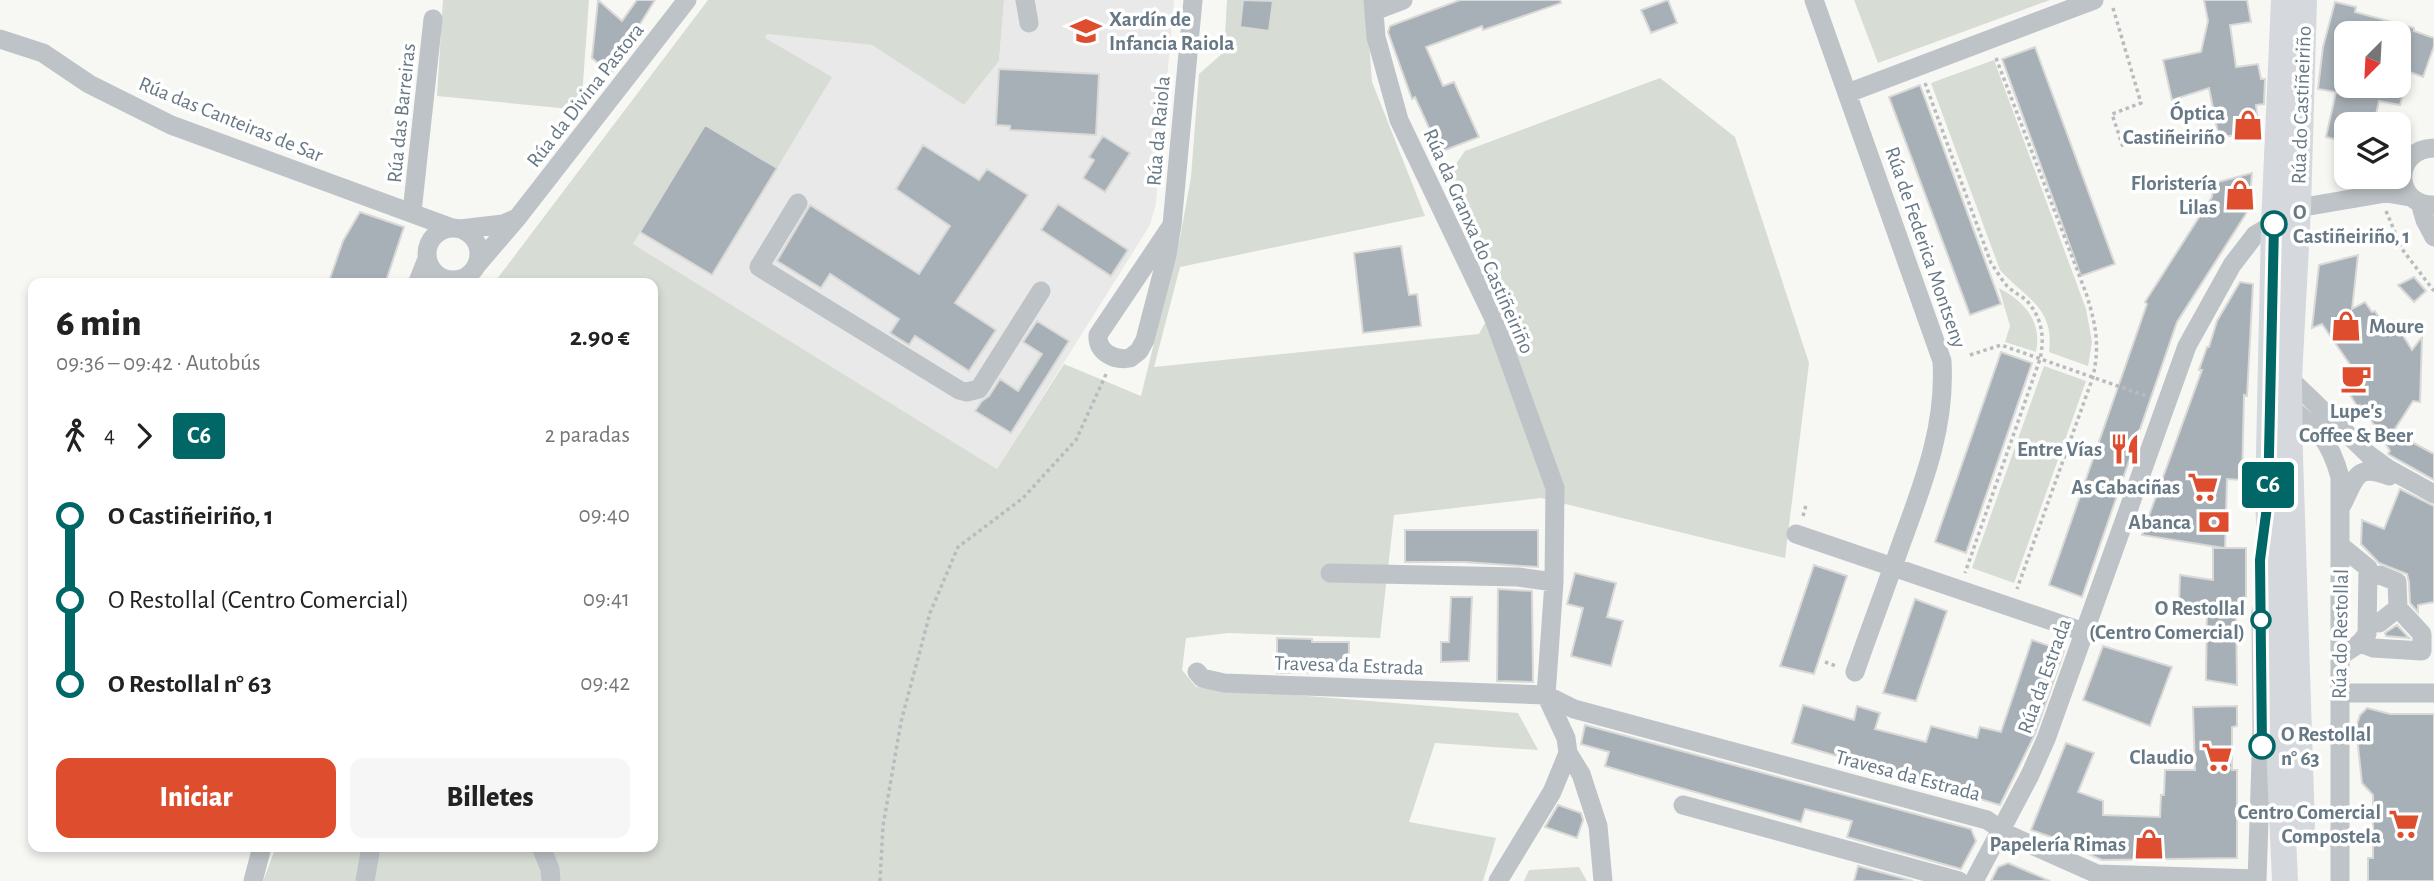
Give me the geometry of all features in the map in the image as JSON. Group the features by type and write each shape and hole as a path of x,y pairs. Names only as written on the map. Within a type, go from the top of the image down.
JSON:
{"main road":[{"name":"Rúa do Castiñeiriño","path":"2274,224 2284,0"},
{"name":"Rúa do Castiñeiriño","path":"2289,378 2298,208 2304,0"},
{"path":"2274,224 2268,499 2285,881"},
{"name":"Rúa do Restollal","path":"2289,378 2303,881"}],"street":[{"name":"Rúa da Divina Pastora","path":"463,278 518,217 687,0"},
{"path":"1025,0 1029,23"},
{"name":"Rúa da Raiola","path":"1172,225 1095,325 1099,345 1114,358 1130,358 1139,351 1145,341 1172,225 1193,0"},
{"path":"1374,5 1403,0"},
{"name":"Rúa de Federica Montseny","path":"1815,0 1942,362 1944,390 1930,466 1855,672"},
{"path":"1847,93 2094,0"},
{"name":"Rúa da Granxa do Castiñeiriño","path":"1374,5 1376,37 1399,120 1494,319 1555,488 1554,582 1546,695"},
{"name":"Rúa das Barreiras","path":"412,212 433,19"},
{"name":"Rúa das Canteiras de Sar","path":"0,39 43,53 89,84 172,125 456,228"},
{"path":"2411,156 2432,145"},
{"path":"2385,201 2393,189"},
{"path":"2408,189 2421,202 2425,220 2434,237"},
{"path":"2298,208 2385,201 2421,202"},
{"path":"797,202 759,267 959,390 967,392 978,389 1041,291"},
{"path":"412,212 429,250 435,274 441,278"},
{"path":"419,278 436,234 456,228 503,224 518,217"},
{"name":"Rúa da Estrada","path":"1974,881 2046,739 2176,374 2196,328 2240,255 2255,236 2274,224"},
{"path":"456,228 474,239 479,248 463,278"},
{"path":"2289,378 2370,455 2387,468 2434,494"},
{"name":"Rúa do Restollal","path":"2290,407 2318,429 2334,454 2340,477 2340,656 2347,693 2340,881"},
{"path":"2342,506 2357,477 2367,470 2374,470 2434,494"},
{"path":"2257,880 2262,729 2260,560 2268,499"},
{"path":"1796,534 2084,632"},
{"path":"2341,547 2374,571 2397,582 2398,608 2422,634 2421,651 2374,648 2369,633 2374,571"},
{"path":"1331,573 1518,578 1554,582"},
{"path":"2340,656 2398,608"},
{"name":"Travesa da Estrada","path":"1196,672 1202,678 1224,683 1546,695 1574,709 1987,820 2001,831 2097,874 2114,878 2257,880"},
{"path":"2347,693 2434,693"},
{"path":"2347,693 2370,701 2434,703"},
{"path":"1546,695 1566,738 1568,753 1581,774 1598,826 1603,881"},
{"path":"1498,881 1552,792 1568,753"},
{"path":"1683,805 1959,881"},
{"path":"253,881 261,852"},
{"path":"365,881 371,852"},
{"path":"543,852 550,869 551,881"}],"path":[{"path":"2113,9 2141,103 2112,114 2123,147"},
{"path":"1994,52 2094,319 2098,349 2093,377 2017,590"},
{"path":"1923,79 1991,262 2007,286 2026,301 2038,317 2043,337 2040,359 1965,573"},
{"path":"2385,201 2402,248 2434,291"},
{"path":"1970,355 2001,345 2154,398"},
{"path":"880,881 883,826 901,722 930,613 958,547 1023,498 1076,440 1114,358"}],"shaded area":[{"path":"443,0 589,0 581,110 437,96"},
{"path":"708,0 1004,0 999,61 964,105 872,45 767,34 765,38 832,77 777,168 705,125 633,244 997,469 1064,364 1141,396 1180,238 1191,177 1199,74 1224,52 1227,0 1366,0 1372,82 1425,216 1180,267 1154,367 1479,334 1499,297 1444,181 1465,151 1660,78 1735,137 1809,363 1785,558 1541,498 1394,515 1380,638 1228,633 1186,638 1182,670 1196,687 1518,713 1538,750 1435,743 1409,822 1496,838 1483,881 263,881 274,852 658,852 658,278 498,278"},
{"path":"1004,0 1174,0 1156,203 1150,225 997,469 633,244 705,125 711,128 767,34 872,45 964,105 999,61"},
{"path":"1854,0 2050,0 1878,63"},
{"path":"1994,60 2086,309 2092,342 2088,366 2049,352 2050,337 2043,314 2000,270 1931,83"},
{"path":"1999,288 2017,300 2030,314 2036,331 2036,352 2005,342 2010,326"},
{"path":"2044,366 2086,381 2014,583 1972,568"},
{"path":"1579,867 1587,881 1524,881 1529,870"}],"building":[{"path":"598,0 622,21 637,0 655,0 635,32 640,37 611,74 592,58"},
{"path":"1243,0 1273,1 1269,31 1240,27"},
{"path":"1460,0 1560,0 1561,3 1483,30 1482,26 1426,47 1443,86 1454,82 1479,137 1440,152 1415,97 1412,99 1388,32 1390,26"},
{"path":"1668,0 1677,23 1651,33 1641,10"},
{"path":"2204,0 2247,0 2251,22 2230,25 2236,67 2258,64 2261,79 2265,79 2264,104 2256,105 2259,130 2219,138 2209,88 2172,100 2163,60 2201,52 2208,21"},
{"path":"2335,2 2356,7 2355,12 2388,21 2334,21 2334,92 2318,89 2323,47"},
{"path":"2412,27 2414,31 2434,38 2434,46 2423,77 2412,73"},
{"path":"2035,47 2115,264 2081,276 2002,59"},
{"path":"999,69 1099,74 1096,135 1010,130 1010,126 996,125"},
{"path":"1920,85 2001,304 1970,315 1889,97"},
{"path":"2335,98 2402,98 2400,105 2379,101 2377,112 2334,112 2334,139 2326,137"},
{"path":"705,125 777,168 712,275 640,232"},
{"path":"1103,136 1130,153 1105,192 1083,178 1094,160 1089,157"},
{"path":"923,145 979,180 987,169 1028,195 955,303 996,330 969,371 915,336 909,345 890,333 899,319 830,274 821,288 777,261 810,205 919,274 950,226 896,189"},
{"path":"2252,173 2249,209 2177,322 2082,597 2049,585 2147,304 2145,302 2212,197 2214,183"},
{"path":"1058,204 1128,250 1111,276 1041,230"},
{"path":"360,212 404,227 387,278 330,278 343,241"},
{"path":"1401,246 1409,295 1417,294 1421,326 1363,333 1354,253"},
{"path":"2358,255 2352,309 2365,302 2372,312 2375,311 2385,328 2394,321 2412,350 2422,337 2420,402 2413,401 2393,432 2434,454 2434,480 2388,454 2390,451 2368,415 2360,405 2357,406 2344,385 2346,383 2342,375 2353,369 2322,324 2312,328 2319,265"},
{"path":"2414,277 2426,291 2414,302 2398,285"},
{"path":"2240,282 2253,284 2247,396 2244,395 2242,480 2227,479 2225,548 2246,548 2246,607 2236,608 2237,685 2206,680 2207,607 2179,607 2180,575 2213,580 2213,548 2224,548 2142,535 2217,321"},
{"path":"1037,321 1069,341 1011,433 975,411 1000,379 1018,391 1042,354 1023,342"},
{"path":"2001,352 2032,363 1966,553 1935,542"},
{"path":"2400,489 2434,506 2434,602 2418,605 2418,612 2410,603 2407,574 2379,563 2361,544 2362,520 2384,529"},
{"path":"1405,530 1538,530 1538,567 1465,562 1405,562"},
{"path":"1814,565 1847,576 1814,674 1780,666"},
{"path":"1575,573 1616,583 1607,617 1623,621 1611,666 1571,656 1583,608 1567,604"},
{"path":"1498,589 1532,591 1533,682 1497,681"},
{"path":"1451,597 1472,597 1469,661 1441,662 1441,642 1449,642"},
{"path":"1915,599 1947,611 1916,701 1883,693"},
{"path":"2397,625 2409,638 2386,636 2385,633"},
{"path":"1277,638 1349,642 1349,672 1277,673"},
{"path":"2032,640 2064,651 2035,734 2000,805 1792,743 1803,705 1854,720 1857,706 1880,713 1875,729 1926,742 1931,726 1977,738 1980,727 2001,732"},
{"path":"2103,646 2172,667 2150,726 2083,700"},
{"path":"2237,706 2237,726 2232,727 2232,770 2237,770 2237,858 2102,860 2072,847 2072,844 2031,830 2066,743 2094,753 2078,792 2103,801 2103,815 2160,817 2165,770 2195,770 2193,707"},
{"name":"Centro Comercial Compostela","path":"2367,708 2390,714 2434,714 2434,881 2368,881 2368,858 2373,858 2373,795 2362,783 2356,727 2360,715"},
{"path":"1585,725 1971,829 1976,841 1961,869 1847,837 1852,821 1805,809 1801,822 1605,766 1609,752 1581,744"},
{"path":"1558,805 1581,813 1583,820 1577,838 1545,827"},
{"path":"2008,863 2050,881 1991,881 1998,867"},
{"path":"1858,866 1913,881 1854,881"}],"bus line":[{"name":"C6","path":"2262,746 2260,560 2268,499 2274,224"}],"place":[{"name":"Xardín de Infancia Raiola","path":"1086,31"},
{"name":"Óptica Castiñeiriño","path":"2248,125"},
{"name":"Floristería Lilas","path":"2240,195"},
{"name":"O Castiñeiriño, 1","path":"2274,224"},
{"name":"Moure","path":"2346,326"},
{"name":"Lupe's Coffee & Beer","path":"2356,378"},
{"name":"Entre Vías","path":"2125,449"},
{"name":"As Cabaciñas","path":"2203,487"},
{"name":"Abanca","path":"2214,522"},
{"name":"O Restollal (Centro Comercial)","path":"2261,620"},
{"name":"O Restollal n° 63","path":"2262,746"},
{"name":"Claudio","path":"2217,757"},
{"name":"Centro Comercial Compostela","path":"2404,824"},
{"name":"Papelería Rimas","path":"2149,844"}]}
